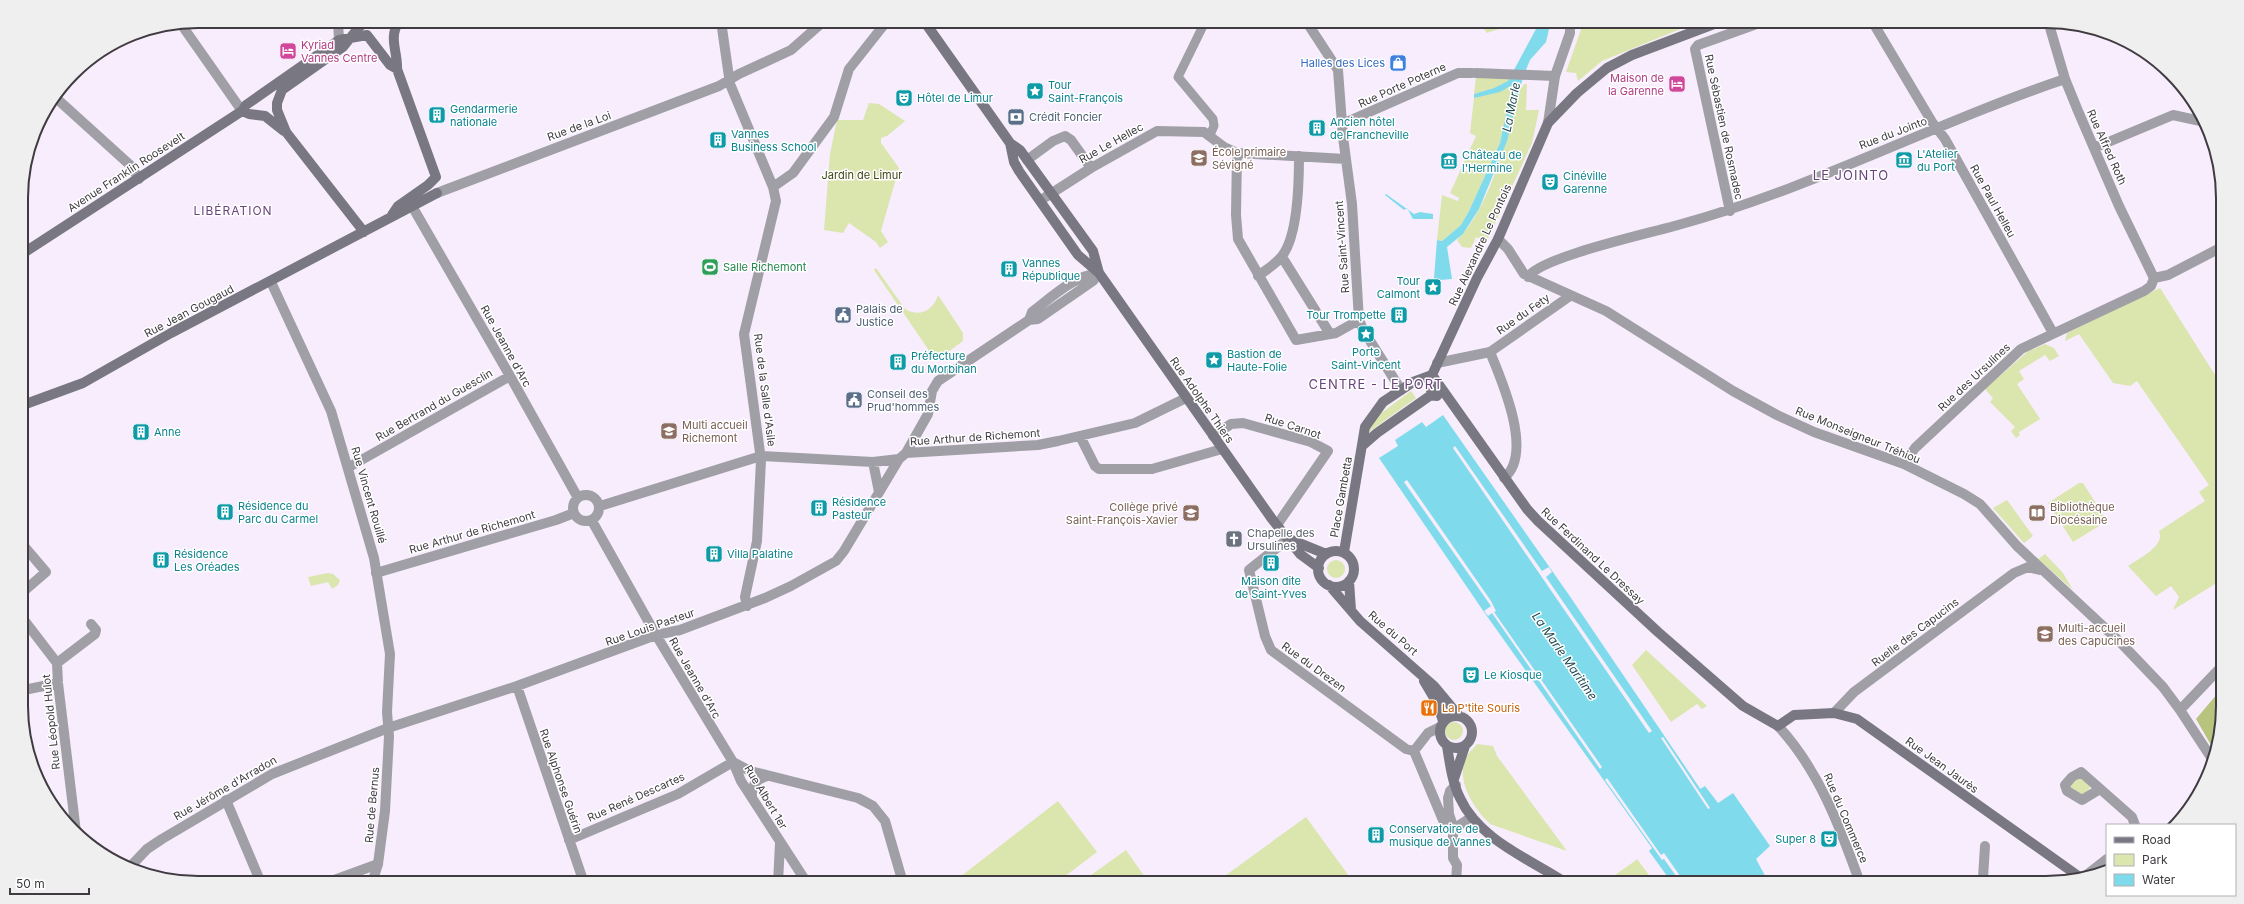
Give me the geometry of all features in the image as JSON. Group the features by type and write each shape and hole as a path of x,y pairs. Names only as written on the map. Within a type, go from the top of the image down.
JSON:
{"main road":[{"path":"286,132 277,110 278,98 282,90 343,47 353,36 357,28"},
{"path":"363,28 390,65 397,69"},
{"path":"391,216 398,206 428,185 436,177 397,69 398,62 393,43 397,28"},
{"name":"Rue Adolphe Thiers","path":"929,28 1010,143 1020,150 1052,193 1092,251 1098,273"},
{"path":"1548,123 1578,93 1607,68 1632,56 1704,28"},
{"path":"338,40 353,36 367,35"},
{"name":"Avenue Franklin Roosevelt","path":"28,250 140,179 242,111 246,105 338,40"},
{"path":"242,111 249,114 266,116 286,132 364,232"},
{"name":"Rue Alexandre Le Pontois","path":"1432,375 1477,278 1498,239 1548,123"},
{"name":"Rue Adolphe Thiers","path":"1010,143 1014,162 1078,255 1098,273 1222,449 1288,539"},
{"path":"391,216 437,194"},
{"name":"Rue Jean Gougaud","path":"28,403 83,383 171,333 271,282 391,216"},
{"path":"1432,375 1431,395 1448,398"},
{"path":"1432,375 1504,478"},
{"name":"Place Gambetta","path":"1344,552 1365,427 1368,420 1383,402 1413,382 1432,375"},
{"name":"Place Gambetta","path":"1362,446 1376,433 1431,395"},
{"name":"Rue Ferdinand Le Dressay","path":"1504,478 1538,521 1658,632 1743,706 1778,726"},
{"path":"1288,539 1326,554"},
{"path":"1288,539 1300,554 1319,568"},
{"path":"1349,581 1340,586 1329,585 1321,578 1319,568 1320,563 1326,554 1335,551 1344,552 1352,560 1354,571 1349,581 1351,610"},
{"name":"Rue du Port","path":"1329,585 1360,621 1434,686 1459,716"},
{"name":"Rue du Port","path":"1421,674 1437,703 1442,724"},
{"name":"Rue Jean Jaurès","path":"1778,726 1794,715 1834,713 1848,715 1862,722 2074,874"},
{"path":"1455,782 1465,746 1473,735 1473,729 1466,718 1459,716 1449,717 1442,724 1440,737 1447,746 1450,772 1460,798 1472,817 1489,834 1555,876"},
{"path":"1447,746 1453,748 1465,746"}],"street":[{"path":"184,28 242,111"},
{"path":"338,28 338,40"},
{"name":"Rue de la Salle d'Asile","path":"722,28 730,79 773,187 776,201 744,334 761,456 757,541 745,597 746,606"},
{"name":"Rue de la Loi","path":"437,194 719,86 730,79 791,50 816,28"},
{"path":"773,187 794,173 834,117 849,69 881,28"},
{"path":"1202,28 1178,77 1213,119 1214,126 1210,135 1224,147 1237,153 1346,159"},
{"name":"Rue Saint-Vincent","path":"1311,28 1338,70 1342,124 1352,204 1359,320 1365,334 1401,390"},
{"path":"1548,123 1555,76 1570,33 1570,28"},
{"name":"Rue Sébastien de Rosmadec","path":"1730,211 1695,47 1746,28"},
{"name":"Rue Paul Helleu","path":"1876,28 1937,129 1945,139 2053,333"},
{"name":"Rue Alfred Roth","path":"2050,28 2065,79 2094,148 2154,278"},
{"name":"Rue Porte Poterne","path":"1342,124 1458,73 1555,76"},
{"name":"Rue du Jointo","path":"1528,277 1539,267 1573,254 1730,211 2065,79"},
{"path":"59,100 130,166 140,179"},
{"path":"2094,148 2173,115 2197,120"},
{"name":"Rue Le Hellec","path":"1052,193 1091,168 1157,131 1199,131 1210,135"},
{"path":"1027,160 1060,137 1065,136 1071,140 1091,168"},
{"path":"1237,153 1236,216 1238,239 1296,340 1330,334 1359,320"},
{"path":"1258,276 1282,258 1289,247 1300,190 1295,156"},
{"path":"1041,200 1052,193"},
{"name":"Rue Jeanne d'Arc","path":"412,206 578,498"},
{"name":"Rue Monseigneur Tréhiou","path":"1498,239 1508,249 1520,271 1528,277 1606,312 1733,391 1777,415 1814,432 1904,464 1964,494 1980,504 2001,526 2017,546 2120,643 2163,687 2209,754"},
{"path":"2154,278 2168,275 2216,250"},
{"path":"1282,258 1330,334"},
{"name":"Rue Louis Pasteur","path":"388,728 517,686 656,635 680,630 746,606 792,586 836,561 844,551 928,414 933,387 938,381 1029,320 1038,320 1093,281 1098,273"},
{"name":"Rue des Ursulines","path":"1904,464 1915,448 2021,349 2144,291 2150,286 2154,278"},
{"name":"Rue Vincent Rouillé","path":"271,282 332,411 374,558 390,654 388,728"},
{"name":"Rue du Fety","path":"1490,352 1570,296"},
{"path":"1437,363 1490,352 1514,418 1515,460 1511,473 1504,478"},
{"name":"Rue Bertrand du Guesclin","path":"349,467 510,376"},
{"name":"Rue Arthur de Richemont","path":"600,506 761,456 873,462 902,456 1038,445 1135,423 1186,398"},
{"name":"Rue Carnot","path":"1213,436 1231,424 1243,423 1311,442 1328,451 1277,525"},
{"path":"1080,436 1095,466 1099,469 1152,469 1222,449"},
{"path":"873,462 879,492"},
{"path":"584,495 591,496 600,506 598,516 592,520 584,522 574,513 573,507 578,498 584,495"},
{"name":"Rue Arthur de Richemont","path":"376,573 556,520 574,513"},
{"name":"Rue Jeanne d'Arc","path":"592,520 656,635 721,745 733,762"},
{"name":"Rue du Drezen","path":"1288,539 1249,570 1265,636 1271,650 1406,749 1414,751"},
{"path":"2014,573 2020,559 2017,546"},
{"path":"28,551 50,576 28,589"},
{"name":"Ruelle des Capucins","path":"1834,713 1854,692 2014,573 2028,566 2042,571"},
{"path":"57,663 95,634 96,630 91,624"},
{"name":"Rue Léopold Hulot","path":"28,625 57,663 58,683 75,823"},
{"path":"2180,710 2216,671"},
{"path":"28,689 58,683"},
{"name":"Rue Alphonse Guérin","path":"517,686 582,876"},
{"path":"1442,724 1428,733 1414,751 1442,820 1453,826 1458,826 1472,817"},
{"name":"Rue du Commerce","path":"1778,726 1801,754 1824,794 1857,876"},
{"name":"Rue Jérôme d'Arradon","path":"134,863 148,849 162,839 258,781 300,761 388,728"},
{"name":"Rue de Bernus","path":"374,876 378,864 385,811 389,736 388,728"},
{"path":"733,762 743,768 768,776 858,798 873,806 885,822 901,876"},
{"name":"Rue Albert 1er","path":"733,762 736,773 802,876"},
{"name":"Rue René Descartes","path":"569,840 678,794 733,762"},
{"path":"752,797 751,790 755,782 768,776"},
{"path":"1455,782 1448,798 1449,814 1453,826 1453,858 1457,865 1456,876"},
{"path":"2100,789 2132,816 2135,824"},
{"path":"226,800 258,876"},
{"name":"Rue Albert 1er","path":"777,876 780,843"},
{"path":"1983,876 1985,846"},
{"path":"2095,869 2106,860"},
{"path":"345,876 378,864"}],"green space":[{"path":"1483,28 1502,28 1487,33"},
{"path":"1582,28 1683,28 1602,61 1578,81 1576,73 1566,72"},
{"path":"1476,77 1509,78 1509,81 1494,88 1474,94"},
{"path":"1524,84 1527,84 1526,110 1539,110 1532,143 1487,241 1476,237 1471,248 1462,247 1457,240 1469,226 1488,190 1504,147 1519,88 1523,87"},
{"path":"1512,85 1500,143 1469,211 1461,225 1442,241 1437,240 1442,195 1458,201 1459,198 1450,193 1461,169 1469,172 1471,169 1463,164 1476,136 1470,133 1474,98"},
{"name":"Jardin de Limur","path":"869,103 879,104 905,121 887,136 881,138 881,143 899,168 881,231 888,242 880,248 876,242 849,223 843,233 824,230 830,154 837,120 863,120"},
{"path":"876,268 905,309 910,312 916,313 925,311 933,305 938,295 963,333 963,341 941,357 926,356 928,349 874,270"},
{"path":"2160,288 2216,377 2216,583 2173,610 2179,597 2171,586 2156,596 2128,566 2150,552 2155,547 2159,542 2159,531 2205,501 2199,492 2209,485 2137,381 2130,386 2113,383 2079,334 2065,341 2067,333"},
{"path":"2045,344 2054,348 2059,356 2050,361 2045,355 2019,371 2024,379 2017,384 2040,419 2019,432 2020,435 2016,438 2011,431 2015,427 1990,402 1993,398 1985,389 2027,352"},
{"path":"1411,391 1416,398 1366,434 1376,417"},
{"path":"2079,483 2083,483 2107,521 2073,542 2048,503"},
{"path":"2007,500 2033,536 2024,543 1993,508"},
{"path":"2045,554 2063,573 2073,590 2038,559"},
{"path":"1332,560 1340,560 1345,565 1343,576 1340,578 1332,578 1327,573 1327,565"},
{"path":"328,573 333,574 340,580 338,585 332,589 328,582 311,586 308,577"},
{"path":"1646,650 1707,706 1702,709 1697,704 1671,722 1632,665"},
{"path":"2216,695 2215,729 2211,745 2196,719"},
{"path":"1450,722 1458,722 1463,727 1461,738 1458,740 1450,740 1445,735 1445,727"},
{"path":"1477,744 1493,746 1497,756 1567,851 1490,824 1484,818 1472,802 1464,784 1463,774 1467,756"},
{"path":"2079,777 2091,786 2086,793 2080,795 2071,788 2071,785"},
{"path":"1058,801 1097,852 1065,876 961,876"},
{"path":"1306,817 1349,876 1225,876"},
{"path":"1126,850 1144,876 1090,876"},
{"path":"1637,859 1650,876 1614,876"}],"water":[{"name":"La Marle","path":"1549,28 1546,42 1530,60 1523,77 1507,141 1479,209 1463,234 1447,247 1452,279 1440,280 1434,278 1437,240 1442,241 1461,225 1469,211 1500,143 1512,85 1500,92 1474,98 1474,94 1494,88 1508,81 1536,29"},
{"path":"1386,194 1406,208 1404,210 1385,195"},
{"path":"1408,210 1414,214 1420,212 1433,214 1433,219 1413,219"},
{"name":"La Marle Maritime","path":"1443,415 1569,595 1700,789 1705,786 1718,803 1733,793 1770,846 1756,859 1765,876 1667,876 1649,851 1652,848 1484,612 1379,458 1398,446 1395,440 1422,422 1426,427"}],"pier":[{"path":"1455,446 1542,571 1549,567 1552,572 1546,577 1652,731 1649,733 1453,448"},
{"path":"1407,480 1491,601 1496,611 1494,612 1602,767 1600,769 1492,613 1488,616 1484,611 1491,606 1404,482"},
{"path":"1663,737 1710,808 1708,809 1661,738"},
{"path":"1607,778 1661,855 1664,853 1680,876 1676,876 1664,859 1662,860 1605,780"}],"place":[{"name":"Kyriad Vannes Centre","path":"288,51"},
{"name":"Halles des Lices","path":"1398,63"},
{"name":"Maison de la Garenne","path":"1677,84"},
{"name":"Tour Saint-François","path":"1035,91"},
{"name":"Hôtel de Limur","path":"904,98"},
{"name":"Gendarmerie nationale","path":"437,115"},
{"name":"Crédit Foncier","path":"1016,117"},
{"name":"Ancien hôtel de Francheville","path":"1317,128"},
{"name":"Vannes Business School","path":"718,140"},
{"name":"École primaire Sévigné","path":"1199,158"},
{"name":"L'Atelier du Port","path":"1904,160"},
{"name":"Château de l'Hermine","path":"1449,161"},
{"name":"Cinéville Garenne","path":"1550,182"},
{"name":"Salle Richemont","path":"710,267"},
{"name":"Vannes République","path":"1009,269"},
{"name":"Tour Calmont","path":"1433,287"},
{"name":"Palais de Justice","path":"843,315"},
{"name":"Tour Trompette","path":"1399,315"},
{"name":"Porte Saint-Vincent","path":"1366,334"},
{"name":"Bastion de Haute-Folie","path":"1214,360"},
{"name":"Préfecture du Morbihan","path":"898,362"},
{"name":"Conseil des Prud'hommes","path":"854,400"},
{"name":"Multi accueil Richemont","path":"669,431"},
{"name":"Anne","path":"141,432"},
{"name":"Résidence Pasteur","path":"819,508"},
{"name":"Résidence du Parc du Carmel","path":"225,512"},
{"name":"Collège privé Saint-François-Xavier","path":"1191,513"},
{"name":"Bibliothèque Diocésaine","path":"2037,513"},
{"name":"Chapelle des Ursulines","path":"1234,539"},
{"name":"Villa Palatine","path":"714,554"},
{"name":"Résidence Les Oréades","path":"161,560"},
{"name":"Maison dite de Saint-Yves","path":"1271,563"},
{"name":"Multi-accueil des Capucines","path":"2045,634"},
{"name":"Le Kiosque","path":"1471,675"},
{"name":"La P'tite Souris","path":"1429,708"},
{"name":"Conservatoire de musique de Vannes","path":"1376,835"},
{"name":"Super 8","path":"1829,839"}],"district":[{"name":"LE JOINTO","path":"1851,175"},
{"name":"LIBÉRATION","path":"233,210"},
{"name":"CENTRE - LE PORT","path":"1376,384"}]}
